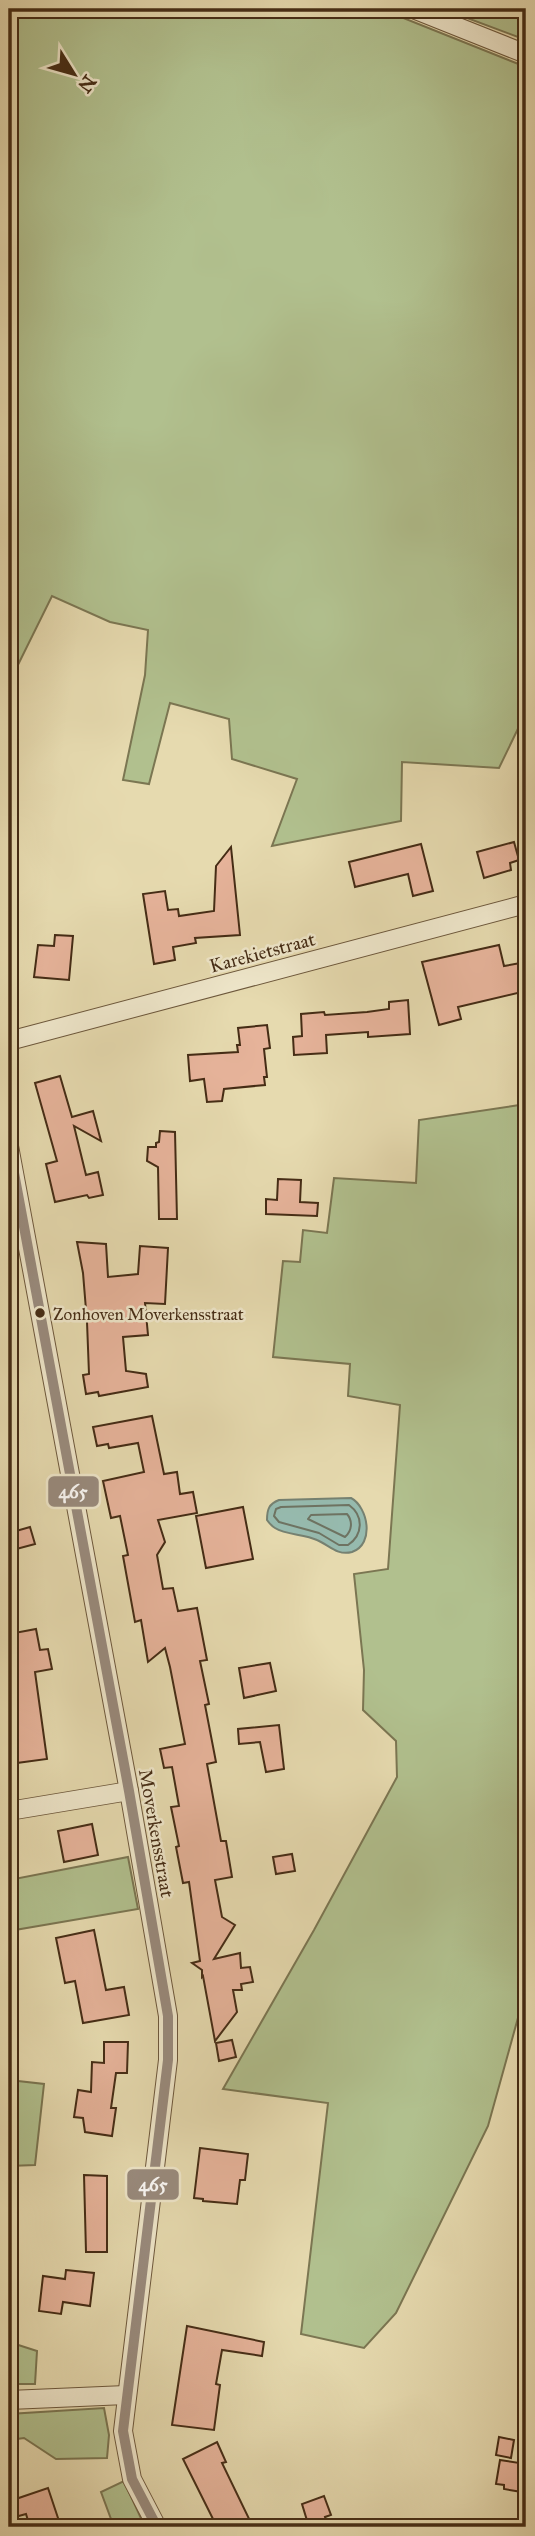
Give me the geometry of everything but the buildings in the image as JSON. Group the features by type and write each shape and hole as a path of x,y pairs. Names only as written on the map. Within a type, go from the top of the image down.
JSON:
{"street":[{"path":"413,9 526,54"},
{"name":"Karekietstraat","path":"9,1041 526,904"},
{"name":"Moverkensstraat","path":"9,1146 168,2016 169,2060 123,2431 132,2479 157,2527"},
{"path":"9,1811 129,1791"},
{"path":"9,2400 126,2395"}],"green space":[{"path":"17,9 381,9 526,67 526,712 499,768 402,762 401,821 272,846 297,779 232,759 229,719 170,703 149,784 123,780 145,675 148,630 110,622 52,596 9,683 9,32"},
{"path":"443,9 504,9 526,18 526,40"},
{"path":"526,1104 526,1989 488,2126 396,2313 364,2348 301,2334 328,2103 223,2089 397,1777 396,1741 363,1710 364,1670 354,1574 388,1569 400,1405 348,1396 350,1364 273,1357 283,1261 300,1262 303,1230 327,1233 334,1178 416,1183 419,1120"},
{"path":"128,1857 138,1909 9,1931 9,1880"},
{"path":"9,2080 44,2084 35,2165 9,2166"},
{"path":"9,2342 37,2351 35,2384 9,2384"},
{"path":"104,2408 109,2435 107,2458 56,2459 24,2438 9,2440 9,2414"},
{"path":"124,2481 145,2527 114,2527 101,2492"}],"water":[{"path":"351,1498 362,1509 366,1525 364,1541 352,1552 337,1551 312,1538 279,1530 267,1520 269,1507 279,1500"}],"transit line":[{"name":"465","path":"9,1146 168,2016 168,2060 123,2431 132,2479 157,2527"}],"place":[{"name":"Zonhoven Moverkensstraat","path":"40,1313"}]}
